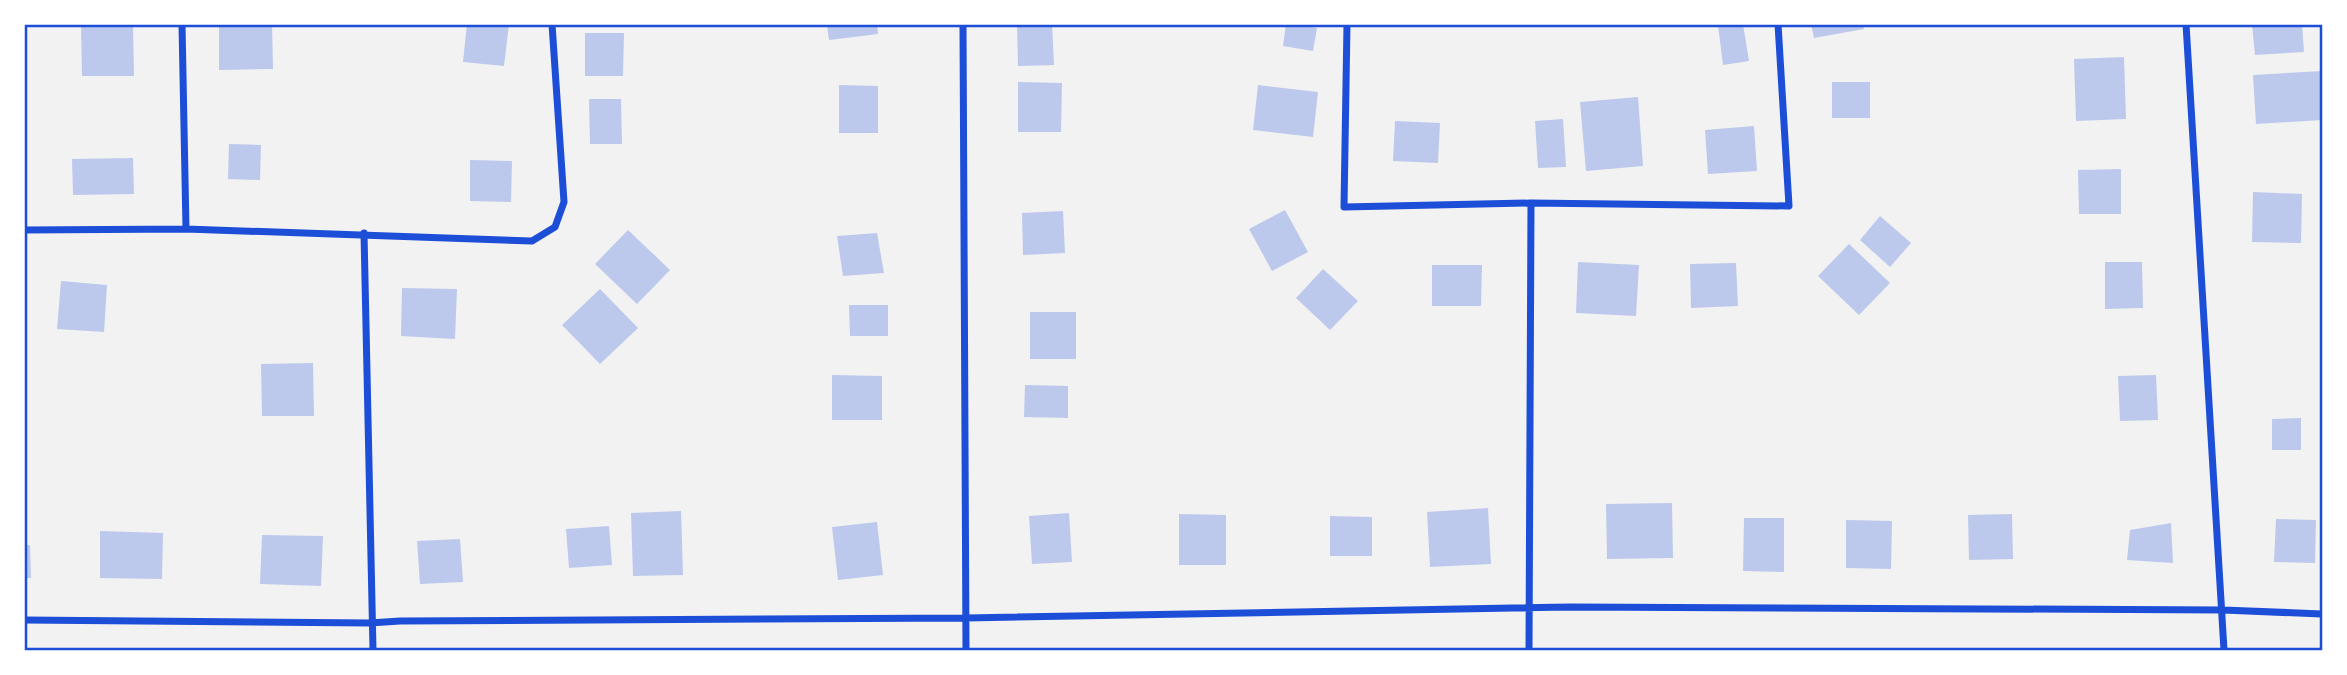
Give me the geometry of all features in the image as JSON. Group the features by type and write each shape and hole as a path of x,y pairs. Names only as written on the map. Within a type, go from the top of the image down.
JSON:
{"street":[{"path":"182,24 186,229"},
{"path":"24,230 186,229 532,240 555,227 564,202 552,24"},
{"path":"963,24 966,650"},
{"path":"1347,24 1344,207 1531,203 1789,206 1778,24"},
{"path":"2186,24 2224,650"},
{"path":"1529,650 1531,203"},
{"path":"363,233 370,623 373,650"},
{"path":"24,620 370,623 966,618 1528,608 2223,610 2322,614"}],"building":[{"path":"81,24 133,24 134,76 82,76"},
{"path":"219,24 272,24 273,69 219,70"},
{"path":"467,24 509,24 504,66 463,62"},
{"path":"827,24 877,24 878,34 829,40"},
{"path":"1017,24 1052,24 1054,65 1018,66"},
{"path":"1286,24 1317,28 1313,51 1283,46"},
{"path":"1743,24 1749,61 1723,65 1718,25"},
{"path":"1811,24 1863,24 1864,29 1814,38"},
{"path":"2252,24 2302,24 2304,52 2255,55"},
{"path":"585,33 624,33 623,76 585,76"},
{"path":"2124,57 2126,119 2076,121 2074,59"},
{"path":"2322,71 2322,120 2256,124 2253,75"},
{"path":"1018,82 1062,83 1061,132 1018,132"},
{"path":"1832,82 1870,82 1870,118 1832,118"},
{"path":"839,85 878,86 878,133 839,133"},
{"path":"1258,85 1318,92 1313,137 1253,130"},
{"path":"1638,97 1643,166 1586,171 1580,102"},
{"path":"589,99 621,99 622,144 590,144"},
{"path":"1563,119 1566,167 1538,168 1535,121"},
{"path":"1395,121 1440,123 1438,163 1393,161"},
{"path":"1754,126 1757,171 1708,174 1705,130"},
{"path":"229,144 261,145 260,180 228,179"},
{"path":"133,158 134,194 73,195 72,159"},
{"path":"470,160 512,161 511,202 470,201"},
{"path":"2121,169 2121,214 2079,214 2078,170"},
{"path":"2253,192 2302,194 2301,243 2252,242"},
{"path":"1285,210 1308,252 1272,271 1249,229"},
{"path":"1063,211 1065,253 1023,255 1022,213"},
{"path":"1880,216 1911,243 1890,267 1860,240"},
{"path":"628,230 670,270 637,304 595,264"},
{"path":"877,233 884,273 843,276 837,236"},
{"path":"1849,244 1890,283 1859,315 1818,276"},
{"path":"1578,262 1639,265 1636,316 1576,313"},
{"path":"2105,262 2142,262 2143,308 2105,309"},
{"path":"1736,263 1738,306 1691,308 1690,264"},
{"path":"1432,265 1482,265 1481,306 1432,306"},
{"path":"1323,269 1358,301 1330,330 1296,298"},
{"path":"61,281 107,285 104,332 57,329"},
{"path":"402,288 457,289 455,339 401,336"},
{"path":"600,289 638,328 600,364 562,325"},
{"path":"849,305 888,305 888,336 850,336"},
{"path":"1030,312 1076,312 1076,359 1030,359"},
{"path":"313,363 314,416 262,416 261,364"},
{"path":"832,375 882,376 882,420 832,420"},
{"path":"2156,375 2158,420 2120,421 2118,376"},
{"path":"1025,385 1068,386 1068,418 1024,417"},
{"path":"2301,418 2301,450 2272,450 2272,419"},
{"path":"1672,503 1673,558 1607,559 1606,504"},
{"path":"1488,508 1491,564 1430,567 1427,512"},
{"path":"681,511 683,575 633,576 631,513"},
{"path":"1069,513 1072,562 1032,564 1029,516"},
{"path":"1179,514 1226,515 1226,565 1179,565"},
{"path":"2012,514 2013,559 1969,560 1968,515"},
{"path":"1330,516 1372,517 1372,556 1330,556"},
{"path":"1744,518 1784,518 1784,572 1743,571"},
{"path":"2276,519 2316,520 2315,563 2274,562"},
{"path":"1846,520 1892,521 1891,569 1846,568"},
{"path":"877,522 883,575 838,580 832,527"},
{"path":"2171,523 2173,563 2127,560 2130,530"},
{"path":"609,526 612,565 569,568 566,529"},
{"path":"100,531 163,533 162,579 100,578"},
{"path":"262,535 323,536 321,586 260,584"},
{"path":"460,539 463,582 420,584 417,541"},
{"path":"24,545 30,545 31,578 24,578"}]}
